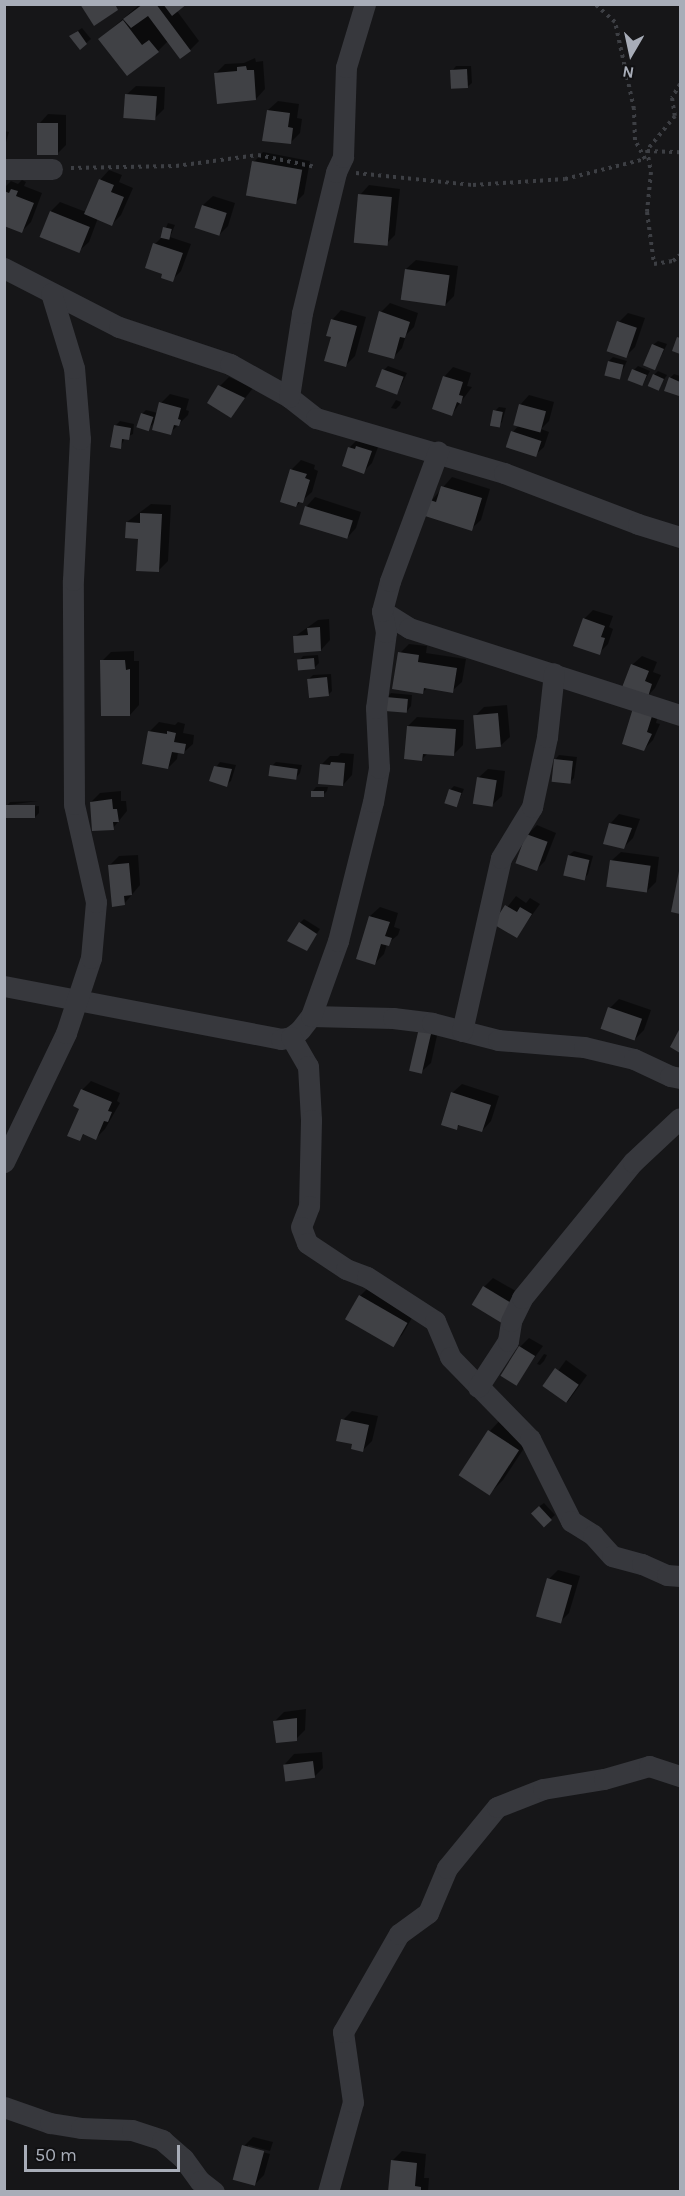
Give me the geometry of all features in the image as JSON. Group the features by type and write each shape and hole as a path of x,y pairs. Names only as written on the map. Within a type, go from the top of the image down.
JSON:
{"street":[{"path":"289,397 302,313 336,172 343,157 346,67 365,4"},
{"path":"4,169 52,169"},
{"path":"4,268 119,327 230,364 289,397 316,418 504,473 638,524 681,537"},
{"path":"4,1162 66,1033 75,1000 91,958 96,902 74,804 73,580 80,439 74,368 51,293"},
{"path":"4,986 281,1039 291,1037 311,1016 338,941 374,802 379,768 376,708 386,632 382,611 390,581 438,452"},
{"path":"382,611 409,628 681,715"},
{"path":"462,1031 501,858 532,807 546,737 554,673"},
{"path":"311,1016 393,1018 432,1023 498,1040 584,1047 634,1059 670,1076 681,1078"},
{"path":"291,1037 308,1066 311,1120 309,1206 301,1227 307,1243 346,1269 367,1277 435,1322 450,1357 530,1439 571,1521 593,1535 612,1556 642,1564 667,1575 681,1576"},
{"path":"478,1387 508,1341 511,1321 522,1298 633,1162 681,1118"},
{"path":"328,2192 353,2102 343,2032 399,1934 428,1913 447,1868 497,1807 543,1789 604,1779 649,1766 681,1776"},
{"path":"4,2108 50,2123 81,2128 132,2130 162,2140 183,2158 203,2188"}],"path":[{"path":"595,4 615,22 634,109 635,140 645,159"},
{"path":"645,159 647,150 675,116 672,98 681,84"},
{"path":"647,150 681,152"},
{"path":"647,150 651,172 647,212 654,264 673,261 681,255"},
{"path":"52,169 176,166 258,155 336,172 472,185 565,179 645,159"}],"building":[{"path":"80,4 115,4 118,10 94,26"},
{"path":"143,4 156,4 191,51 180,59 148,16 131,28 123,19"},
{"path":"163,4 187,4 172,16"},
{"path":"123,20 142,45 149,40 159,52 127,76 98,39"},
{"path":"78,31 87,44 80,50 69,36"},
{"path":"246,66 247,70 254,70 256,100 217,104 214,73 237,71 237,67"},
{"path":"467,69 468,88 451,89 450,70"},
{"path":"125,94 157,96 155,120 123,118"},
{"path":"267,110 290,113 288,127 293,128 291,144 262,141"},
{"path":"37,123 58,123 58,155 37,155"},
{"path":"252,161 302,170 296,204 246,195"},
{"path":"99,179 114,185 111,192 124,197 112,226 84,214"},
{"path":"11,189 18,191 16,196 34,203 22,233 4,226 4,191 9,193"},
{"path":"358,194 392,197 388,246 354,243"},
{"path":"202,205 227,213 219,236 195,228"},
{"path":"50,211 90,227 79,253 40,237"},
{"path":"163,227 172,229 169,240 161,238"},
{"path":"153,243 183,253 173,282 161,278 162,274 145,268"},
{"path":"405,269 450,275 445,306 401,300"},
{"path":"379,311 410,322 405,338 400,337 394,359 368,352"},
{"path":"331,319 357,326 346,367 324,361 331,337 326,336"},
{"path":"617,321 637,328 626,358 607,351"},
{"path":"677,337 680,338 680,354 672,351"},
{"path":"652,344 664,349 655,370 643,365"},
{"path":"608,361 624,365 620,379 604,376"},
{"path":"382,369 404,377 397,395 376,387"},
{"path":"632,369 647,375 642,386 628,380"},
{"path":"653,374 664,379 659,391 648,386"},
{"path":"443,376 463,382 459,395 463,396 461,404 457,402 452,416 432,409"},
{"path":"669,377 680,382 679,396 664,391"},
{"path":"218,385 245,398 231,418 207,403"},
{"path":"159,402 181,408 179,426 174,425 171,435 152,430"},
{"path":"519,404 546,411 540,432 513,425"},
{"path":"493,410 503,412 500,428 490,426"},
{"path":"141,413 153,417 149,431 136,427"},
{"path":"114,425 131,428 129,440 122,439 121,449 110,447"},
{"path":"511,431 541,441 536,457 506,447"},
{"path":"356,446 372,451 364,474 342,466 348,447 355,449"},
{"path":"290,469 307,474 305,478 310,480 303,503 298,502 296,507 280,502"},
{"path":"441,486 482,498 472,531 425,516 430,500 436,502"},
{"path":"305,506 353,521 347,539 299,524"},
{"path":"140,513 162,514 159,572 136,571 138,539 125,538 126,522 140,523"},
{"path":"583,618 605,626 601,637 605,638 600,655 573,646"},
{"path":"320,627 321,651 294,653 293,636 308,635 307,628"},
{"path":"398,652 419,655 418,662 457,668 453,693 424,688 423,694 392,689"},
{"path":"314,658 315,669 298,670 297,659"},
{"path":"100,660 125,660 126,670 130,669 130,716 101,716"},
{"path":"631,664 649,671 645,681 652,684 647,700 621,690"},
{"path":"327,677 329,696 309,698 307,679"},
{"path":"386,697 408,699 407,713 385,711"},
{"path":"633,708 653,713 647,732 652,734 644,751 622,744"},
{"path":"498,713 501,747 476,749 473,715"},
{"path":"407,726 456,729 454,756 423,754 422,761 404,759"},
{"path":"148,731 176,733 174,742 186,744 184,754 172,752 168,769 142,764"},
{"path":"554,759 573,761 570,784 552,782"},
{"path":"331,762 345,763 343,786 318,784 320,764 330,765"},
{"path":"270,765 298,769 296,780 268,776"},
{"path":"214,766 232,769 227,787 209,781"},
{"path":"477,777 497,780 493,807 473,804"},
{"path":"449,789 461,793 457,807 444,803"},
{"path":"311,791 324,791 324,797 311,797"},
{"path":"112,799 113,809 117,809 119,822 113,822 114,830 92,831 90,802"},
{"path":"4,805 35,805 35,818 4,818"},
{"path":"609,823 632,828 624,849 603,844"},
{"path":"526,834 548,842 537,871 515,863"},
{"path":"568,855 589,860 585,880 563,875"},
{"path":"610,860 651,866 647,892 606,887"},
{"path":"129,863 132,895 124,896 125,905 112,907 108,865"},
{"path":"680,871 680,914 671,912"},
{"path":"505,905 517,912 520,907 532,914 517,938 493,924"},
{"path":"369,916 390,922 385,936 392,938 389,946 381,944 375,965 356,959"},
{"path":"299,922 317,934 307,951 287,941"},
{"path":"608,1007 642,1019 635,1040 601,1029"},
{"path":"419,1028 432,1031 422,1074 409,1071"},
{"path":"680,1028 680,1053 670,1047"},
{"path":"81,1089 112,1102 108,1111 112,1112 108,1122 104,1121 96,1140 83,1134 80,1141 67,1136 79,1109 73,1106"},
{"path":"451,1092 491,1105 482,1132 458,1125 457,1130 441,1125"},
{"path":"483,1286 513,1304 502,1323 472,1305"},
{"path":"359,1295 407,1323 393,1347 345,1319"},
{"path":"519,1346 535,1356 517,1386 500,1376"},
{"path":"555,1368 579,1385 566,1403 542,1386"},
{"path":"341,1419 369,1425 363,1452 351,1449 352,1444 336,1441"},
{"path":"488,1430 519,1450 490,1495 459,1475"},
{"path":"539,1506 552,1520 544,1527 531,1514"},
{"path":"547,1578 572,1585 561,1624 536,1616"},
{"path":"297,1718 297,1741 276,1743 273,1721"},
{"path":"313,1761 315,1778 285,1782 283,1765"},
{"path":"242,2145 264,2151 255,2186 233,2180"},
{"path":"391,2160 417,2163 415,2186 421,2187 421,2192 388,2192"}]}
